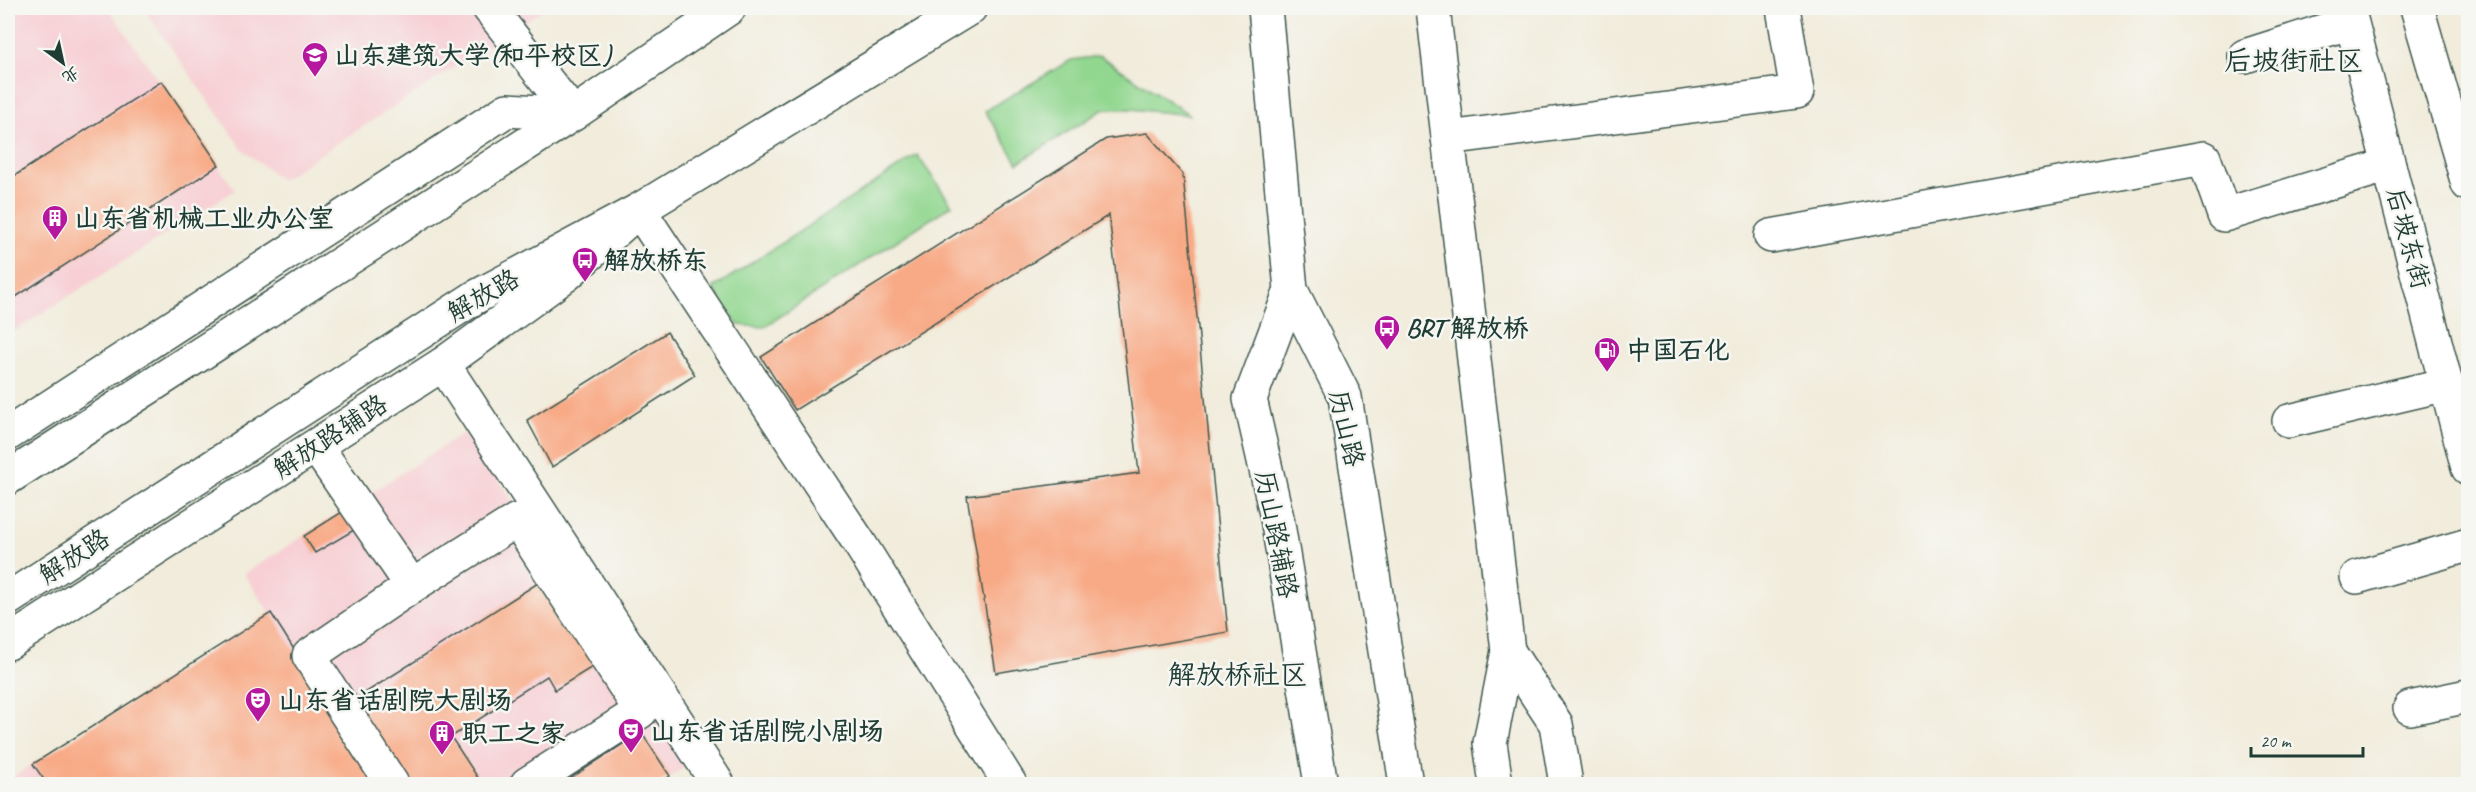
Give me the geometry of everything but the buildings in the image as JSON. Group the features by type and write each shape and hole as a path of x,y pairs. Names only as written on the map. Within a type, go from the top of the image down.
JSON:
{"street":[{"path":"489,8 573,114"},
{"path":"8,478 573,114 729,8"},
{"name":"解放路","path":"8,599 474,298 639,210 970,8"},
{"name":"历山路","path":"1265,8 1291,290 1346,397 1406,784"},
{"path":"1433,8 1508,651 1490,743 1496,784"},
{"path":"1448,138 1797,92 1783,8"},
{"path":"2417,8 2469,184"},
{"path":"2245,56 2349,15"},
{"name":"后坡东街","path":"2349,15 2469,468"},
{"path":"8,434 507,110 573,114"},
{"path":"1771,236 2204,158 2224,215 2389,165"},
{"path":"639,210 858,541 1010,784"},
{"name":"解放路辅路","path":"8,644 443,363 566,275 639,210"},
{"name":"历山路辅路","path":"1291,290 1250,399 1277,518 1320,784"},
{"path":"443,363 718,784"},
{"path":"2289,421 2447,384"},
{"path":"316,446 412,586"},
{"path":"393,784 309,657 412,586 517,520 641,711 527,784"},
{"path":"2357,577 2469,545"},
{"path":"1508,651 1556,724 1566,784"},
{"path":"2410,708 2469,696"}],"shaded area":[{"path":"8,8 108,8 235,190 8,335"},
{"name":"山东建筑大学(和平校区)","path":"143,8 546,8 281,180 242,149"},
{"path":"467,431 688,765 658,784 8,784 8,780 270,613 244,574"}],"green space":[{"path":"1100,56 1190,115 1130,109 1104,109 1018,163 985,111 1071,60"},
{"path":"917,155 952,205 764,327 738,325 713,288"}],"place":[{"name":"山东建筑大学(和平校区)","path":"315,78"},
{"name":"山东省机械工业办公室","path":"55,241"},
{"name":"解放桥东","path":"585,283"},
{"name":"BRT 解放桥","path":"1387,351"},
{"name":"中国石化","path":"1607,373"},
{"name":"山东省话剧院大剧场","path":"258,723"},
{"name":"山东省话剧院小剧场","path":"631,754"},
{"name":"职工之家","path":"442,756"}],"district":[{"name":"后坡街社区","path":"2294,60"},
{"name":"解放桥社区","path":"1238,674"}]}
